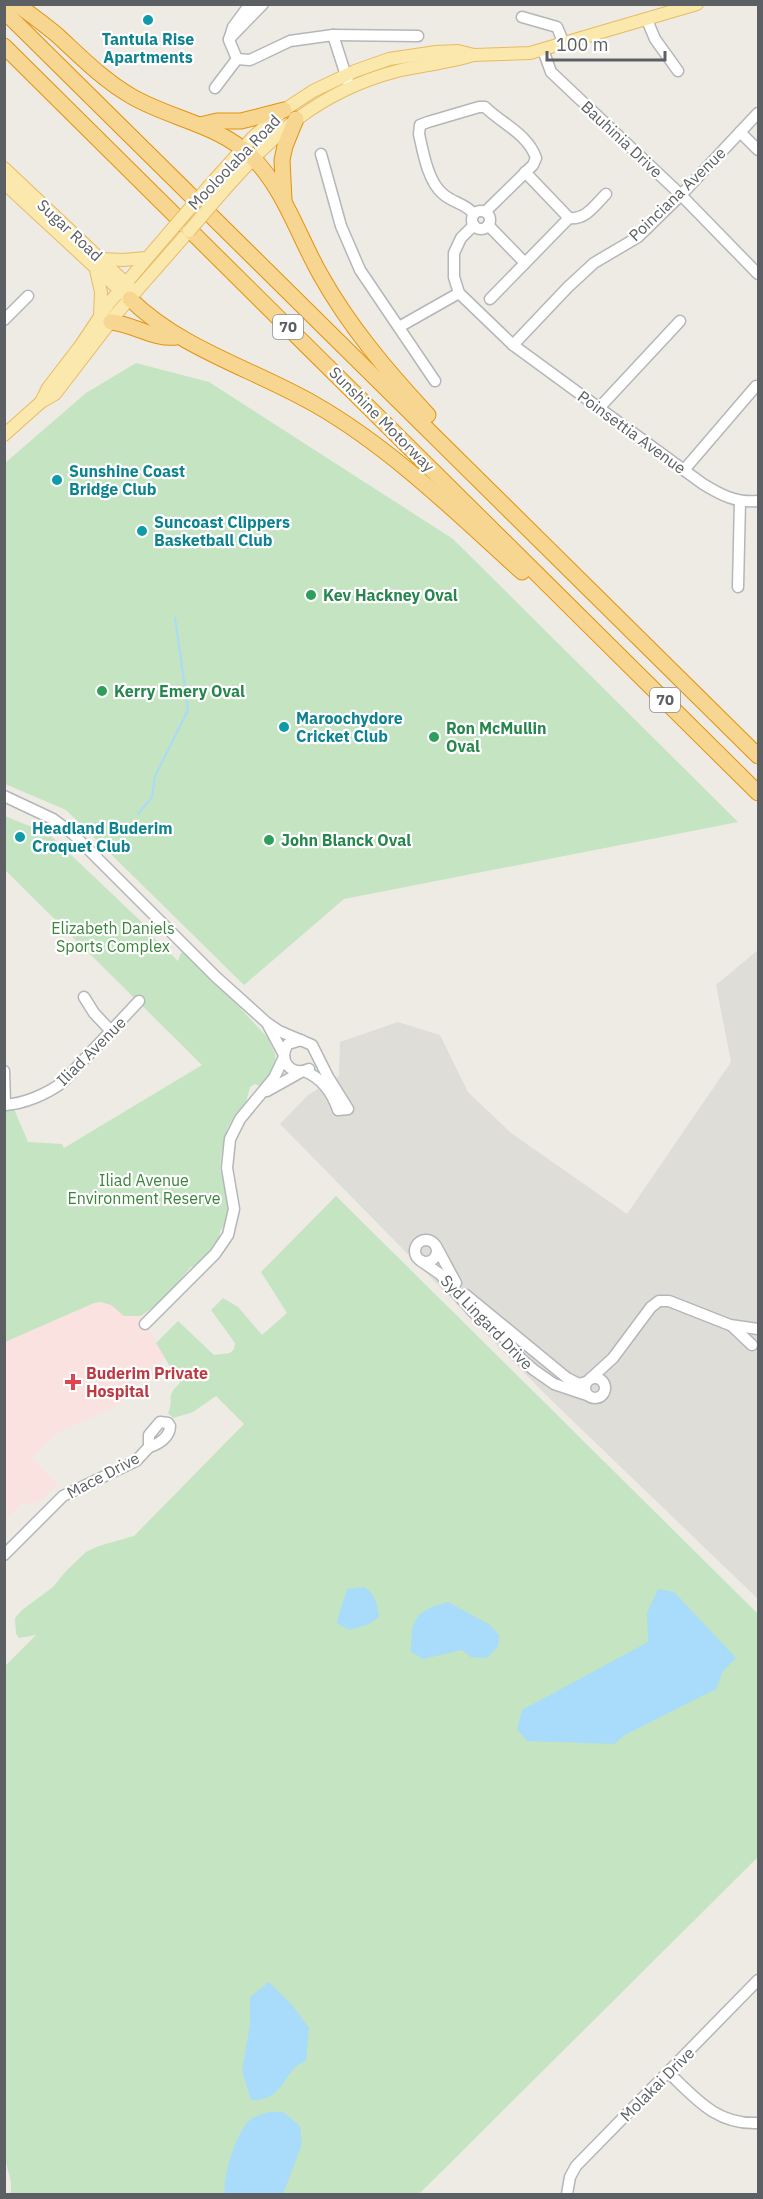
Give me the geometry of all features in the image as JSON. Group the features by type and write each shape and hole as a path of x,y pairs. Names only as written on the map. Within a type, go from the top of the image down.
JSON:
{"highway":[{"path":"17,4 119,89 162,112 224,135 248,153 270,179 284,201 321,275 360,336 401,386 517,507 527,526"},
{"name":"Sunshine Motorway","path":"4,11 759,756"},
{"name":"Sunshine Motorway","path":"4,45 759,793"},
{"path":"200,125 217,121 241,121 290,114 282,160 284,201"},
{"path":"127,291 152,318 179,337 309,401 357,431 432,493 556,602 572,608"},
{"path":"106,318 167,338 179,337"}],"main road":[{"path":"474,55 519,54 543,50 697,4"},
{"name":"Mooloolaba Road","path":"4,435 41,402 55,394 127,291 147,258 209,186 248,153 313,91 345,75 389,59 458,51 474,55"},
{"name":"Mooloolaba Road","path":"290,114 350,88 398,71 459,60 474,55"},
{"name":"Mooloolaba Road","path":"127,291 178,244 220,195 248,153"},
{"name":"Sugar Road","path":"4,168 99,265"},
{"name":"Sugar Road","path":"4,183 127,291"},
{"path":"106,318 99,265 147,258"}],"street":[{"path":"237,59 228,40 233,27 250,4"},
{"path":"228,40 263,4"},
{"path":"522,17 555,26 560,31 564,44"},
{"path":"647,20 655,39 678,71"},
{"path":"237,59 250,60 290,41 333,35 418,36"},
{"path":"333,35 350,88"},
{"name":"Bauhinia Drive","path":"543,50 551,72 681,195 759,274"},
{"path":"215,88 237,59"},
{"path":"485,107 497,119 508,123 534,150 536,158 533,165 486,212 490,219 488,225 481,228 467,206 441,193 435,185 422,146 420,125 485,107"},
{"name":"Poinciana Avenue","path":"513,345 594,263 638,237 759,113"},
{"path":"740,132 759,150"},
{"path":"321,154 341,226 360,270 435,381"},
{"path":"525,172 569,218 576,219 584,216 606,194"},
{"path":"399,327 459,293 454,277 454,253 478,211 486,212"},
{"path":"490,299 569,218"},
{"path":"488,225 525,263"},
{"name":"Poinsettia Avenue","path":"459,293 513,345 684,470 724,497 740,501 759,501"},
{"path":"4,320 27,296"},
{"path":"599,408 680,321"},
{"path":"684,470 756,386"},
{"path":"738,587 740,501"},
{"path":"4,796 53,819 73,834 216,977 266,1022 279,1031 310,1043 343,1110 327,1087 315,1077 290,1069 266,1022"},
{"path":"84,997 94,1013 111,1031"},
{"name":"Iliad Avenue","path":"5,1105 19,1103 58,1086 139,1001"},
{"path":"145,1324 215,1254 228,1235 234,1209 227,1168 230,1139 240,1119 276,1075 288,1044 302,1040"},
{"path":"264,1092 314,1064 315,1050"},
{"path":"4,1071 5,1105"},
{"path":"427,1240 436,1246 437,1254 433,1260 428,1262 421,1261 415,1252 419,1243 427,1240"},
{"name":"Syd Lingard Drive","path":"436,1246 453,1280 478,1305 567,1378 579,1384 588,1380"},
{"name":"Syd Lingard Drive","path":"421,1261 440,1274 474,1313 507,1340 523,1362 534,1371 554,1384 587,1395"},
{"path":"613,1358 605,1376 605,1391 601,1396 595,1398 587,1395 584,1389 588,1380 613,1358 651,1307 659,1302 674,1303 730,1324 759,1329"},
{"path":"730,1324 755,1348"},
{"path":"755,1348 751,1336 759,1329"},
{"path":"588,1380 599,1378 605,1384"},
{"name":"Mace Drive","path":"4,1555 63,1496 136,1461 149,1447"},
{"name":"Molakai Drive","path":"567,2194 570,2178 576,2166 759,1980"},
{"path":"668,2072 705,2107 728,2120 759,2123"}],"shaded area":[{"path":"758,950 758,1599 550,1399 280,1124 308,1095 339,1076 340,1042 398,1022 440,1035 468,1092 511,1133 627,1214 731,1062 716,985"},
{"name":"Buderim Private Hospital","path":"105,1255 165,1357 117,1406 57,1433 32,1458 58,1484 40,1501 29,1505 23,1502 6,1519 4,1517 4,1300"}],"green space":[{"name":"Elizabeth Daniels Sports Complex","path":"136,363 209,382 453,539 738,822 344,899 244,985 66,810 5,784 5,463 86,393"},
{"name":"Iliad Avenue Environment Reserve","path":"5,816 49,834 149,929 148,932 178,961 181,953 184,952 200,965 268,1038 276,1063 274,1069 259,1086 255,1084 250,1087 246,1102 227,1129 220,1170 230,1197 229,1223 221,1230 220,1240 198,1266 191,1267 164,1299 141,1316 124,1316 111,1305 101,1302 94,1303 5,1342 4,1110 14,1109 28,1142 62,1144 64,1148 202,1065 5,870"},
{"path":"336,1196 758,1614 758,1857 419,2194 11,2194 11,2182 4,2155 4,1667 36,1635 19,1638 16,1634 15,1618 53,1587 86,1552 134,1536 244,1424 216,1396 193,1412 173,1418 168,1413 171,1395 180,1383 156,1343 178,1321 214,1355 230,1353 235,1343 211,1310 223,1298 238,1307 262,1335 287,1313 261,1272"}],"water":[{"path":"364,1587 377,1604 379,1617 369,1624 350,1630 337,1623 347,1589"},
{"path":"658,1589 674,1592 736,1658 723,1671 716,1689 625,1735 614,1744 527,1741 517,1729 522,1710 648,1642 647,1613"},
{"path":"448,1602 490,1625 499,1635 498,1646 487,1658 471,1657 462,1650 423,1659 411,1652 412,1631 417,1618 428,1609"},
{"path":"269,1982 292,2005 309,2028 306,2061 298,2065 278,2090 271,2095 263,2099 251,2100 242,2071 250,2024 250,1997"},
{"path":"269,2112 283,2112 300,2126 302,2144 283,2194 225,2194 228,2166 241,2133 251,2119"}],"waterway":[{"path":"138,814 152,797 155,776 188,710 175,618"}],"place":[{"name":"Tantula Rise Apartments","path":"148,20"},
{"name":"Sunshine Coast Bridge Club","path":"57,480"},
{"name":"Suncoast Clippers Basketball Club","path":"142,531"},
{"name":"Kev Hackney Oval","path":"311,595"},
{"name":"Kerry Emery Oval","path":"102,691"},
{"name":"Maroochydore Cricket Club","path":"284,727"},
{"name":"Ron McMullin Oval","path":"434,737"},
{"name":"Headland Buderim Croquet Club","path":"20,837"},
{"name":"John Blanck Oval","path":"269,840"},
{"name":"Buderim Private Hospital","path":"73,1382"}]}
